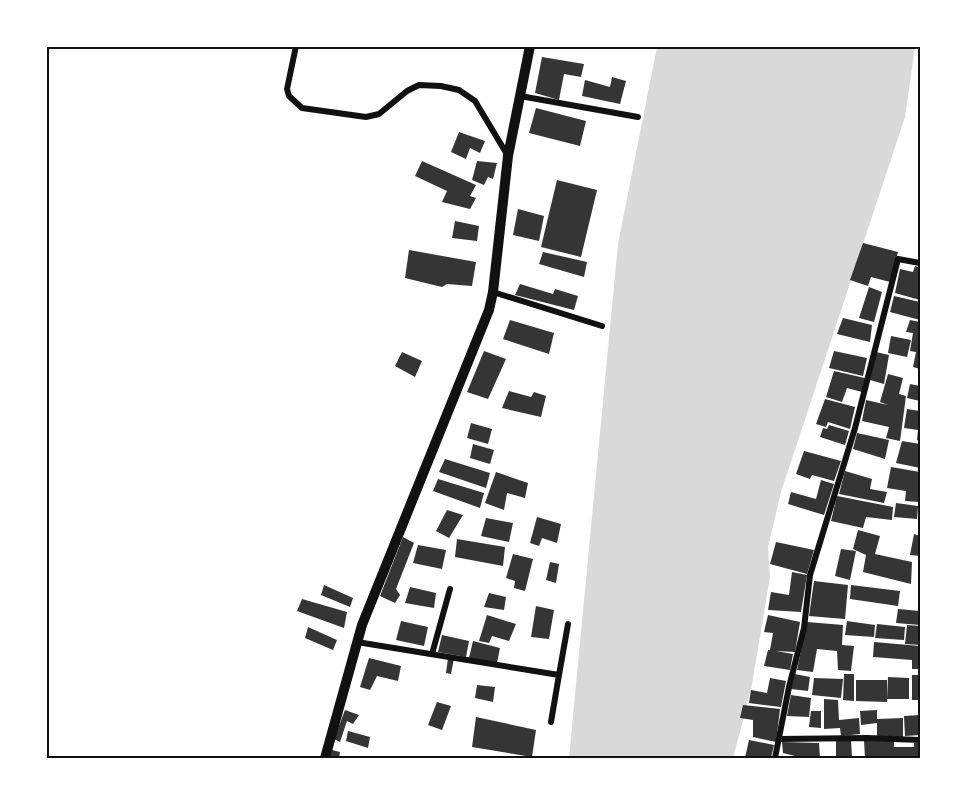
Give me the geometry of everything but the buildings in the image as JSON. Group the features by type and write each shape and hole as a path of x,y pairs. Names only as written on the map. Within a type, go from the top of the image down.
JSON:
{"main road":[{"path":"326,759 362,625 489,310 508,156 530,46"}],"street":[{"path":"296,46 287,88 289,96 302,108 366,117 379,114 407,91 419,85 459,90 475,101 508,156"},
{"path":"520,96 638,117"},
{"path":"776,759 789,687 804,628 810,575 855,428 898,259 921,263"},
{"path":"493,292 602,326"},
{"path":"432,654 450,589"},
{"path":"550,722 568,624"},
{"path":"357,642 559,675"},
{"path":"779,739 921,740"}],"shaded area":[{"path":"657,47 915,47 905,117 781,492 768,547 770,577 751,690 733,758 569,758 618,244"}]}
